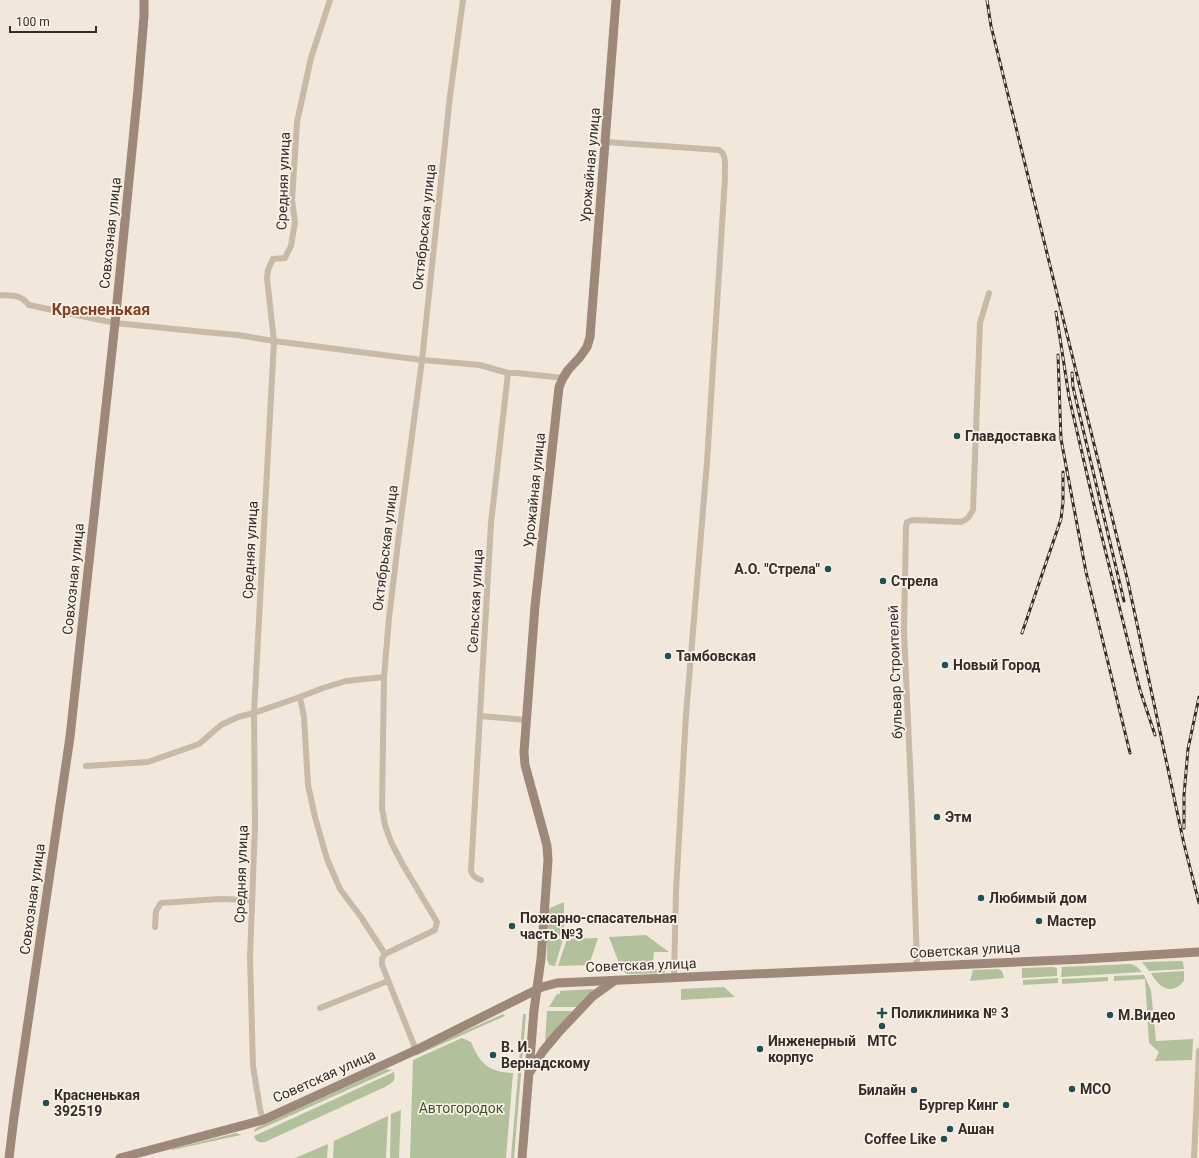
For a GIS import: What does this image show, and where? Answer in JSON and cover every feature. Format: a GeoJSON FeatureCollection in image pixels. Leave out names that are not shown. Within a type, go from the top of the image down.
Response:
{"type":"FeatureCollection","features":[{"type":"Feature","properties":{"kind":"street","name":"Совхозная улица"},"geometry":{"type":"LineString","coordinates":[[9,1158],[70,737],[115,323],[138,89],[144,0]]}},
{"type":"Feature","properties":{"kind":"street","name":"Средняя улица"},"geometry":{"type":"LineString","coordinates":[[262,1120],[253,1066],[250,957],[255,825],[254,713],[274,342],[267,278],[268,270],[273,259],[285,258],[291,246],[295,222],[292,200],[297,122],[311,58],[330,0]]}},
{"type":"Feature","properties":{"kind":"street","name":"Октябрьская улица"},"geometry":{"type":"LineString","coordinates":[[385,954],[435,930],[437,927],[437,922],[403,865],[391,842],[385,826],[382,808],[384,677],[389,618],[422,360],[450,96],[463,0]]}},
{"type":"Feature","properties":{"kind":"street","name":"Урожайная улица"},"geometry":{"type":"LineString","coordinates":[[522,1158],[528,1075],[541,959],[548,860],[547,846],[525,764],[524,752],[526,720],[536,598],[559,387],[568,370],[587,347],[590,337],[616,0]]}},
{"type":"Feature","properties":{"kind":"street"},"geometry":{"type":"LineString","coordinates":[[606,142],[719,150],[724,156],[724,178],[706,462],[686,715],[676,891],[674,978]]}},
{"type":"Feature","properties":{"kind":"street","name":"бульвар Строителей"},"geometry":{"type":"LineString","coordinates":[[918,966],[904,631],[906,527],[908,522],[913,520],[961,522],[968,518],[973,510],[980,322],[989,293]]}},
{"type":"Feature","properties":{"kind":"street"},"geometry":{"type":"LineString","coordinates":[[0,295],[17,296],[24,298],[29,305],[115,323],[238,335],[274,342],[422,360],[480,365],[508,374],[517,373],[563,378]]}},
{"type":"Feature","properties":{"kind":"street","name":"Сельская улица"},"geometry":{"type":"LineString","coordinates":[[481,880],[476,878],[471,871],[491,522],[508,374]]}},
{"type":"Feature","properties":{"kind":"street"},"geometry":{"type":"LineString","coordinates":[[86,766],[148,762],[199,744],[221,726],[238,717],[254,713],[346,681],[384,677]]}},
{"type":"Feature","properties":{"kind":"street"},"geometry":{"type":"LineString","coordinates":[[300,697],[304,717],[308,786],[327,859],[340,889],[361,917],[385,954],[382,959],[382,965],[416,1050]]}},
{"type":"Feature","properties":{"kind":"street"},"geometry":{"type":"LineString","coordinates":[[480,716],[526,720]]}},
{"type":"Feature","properties":{"kind":"street"},"geometry":{"type":"LineString","coordinates":[[155,927],[156,911],[161,903],[219,899],[252,900]]}},
{"type":"Feature","properties":{"kind":"street","name":"Советская улица"},"geometry":{"type":"LineString","coordinates":[[120,1158],[262,1120],[416,1050],[537,989],[557,983],[1199,952]]}},
{"type":"Feature","properties":{"kind":"street"},"geometry":{"type":"LineString","coordinates":[[528,1075],[538,1058],[558,1033],[593,996],[615,980]]}},
{"type":"Feature","properties":{"kind":"street"},"geometry":{"type":"LineString","coordinates":[[320,1008],[388,981]]}},
{"type":"Feature","properties":{"kind":"street"},"geometry":{"type":"LineString","coordinates":[[1194,1158],[1199,1051]]}},
{"type":"Feature","properties":{"kind":"green space"},"geometry":{"type":"Polygon","coordinates":[[[564,902],[564,935],[548,936],[548,909],[564,902]]]}},
{"type":"Feature","properties":{"kind":"green space"},"geometry":{"type":"Polygon","coordinates":[[[646,935],[669,952],[654,952],[653,962],[619,963],[609,937],[646,935]]]}},
{"type":"Feature","properties":{"kind":"green space"},"geometry":{"type":"Polygon","coordinates":[[[598,938],[589,965],[558,966],[567,939],[598,938]]]}},
{"type":"Feature","properties":{"kind":"green space"},"geometry":{"type":"Polygon","coordinates":[[[547,939],[563,939],[555,966],[549,965],[547,959],[547,939]]]}},
{"type":"Feature","properties":{"kind":"green space"},"geometry":{"type":"Polygon","coordinates":[[[1182,961],[1184,969],[1149,971],[1142,962],[1182,961]]]}},
{"type":"Feature","properties":{"kind":"green space"},"geometry":{"type":"Polygon","coordinates":[[[1131,964],[1142,972],[1061,977],[1062,967],[1131,964]]]}},
{"type":"Feature","properties":{"kind":"green space"},"geometry":{"type":"Polygon","coordinates":[[[650,966],[652,970],[667,969],[664,973],[627,974],[620,969],[607,969],[607,968],[650,966]]]}},
{"type":"Feature","properties":{"kind":"green space"},"geometry":{"type":"Polygon","coordinates":[[[1022,968],[1057,968],[1057,976],[1022,978],[1022,968]]]}},
{"type":"Feature","properties":{"kind":"green space"},"geometry":{"type":"Polygon","coordinates":[[[998,969],[1002,971],[1004,978],[970,981],[973,970],[998,969]]]}},
{"type":"Feature","properties":{"kind":"green space"},"geometry":{"type":"Polygon","coordinates":[[[1184,971],[1184,981],[1179,986],[1170,989],[1158,983],[1151,973],[1184,971]]]}},
{"type":"Feature","properties":{"kind":"green space"},"geometry":{"type":"Polygon","coordinates":[[[1144,975],[1151,990],[1156,1041],[1193,1039],[1192,1060],[1155,1061],[1159,1052],[1149,1043],[1145,979],[1114,981],[1114,976],[1144,975]]]}},
{"type":"Feature","properties":{"kind":"green space"},"geometry":{"type":"Polygon","coordinates":[[[1108,977],[1108,981],[1062,984],[1062,979],[1108,977]]]}},
{"type":"Feature","properties":{"kind":"green space"},"geometry":{"type":"Polygon","coordinates":[[[1058,978],[1058,983],[1023,985],[1023,980],[1058,978]]]}},
{"type":"Feature","properties":{"kind":"green space"},"geometry":{"type":"Polygon","coordinates":[[[724,987],[735,997],[681,1000],[681,989],[724,987]]]}},
{"type":"Feature","properties":{"kind":"green space"},"geometry":{"type":"Polygon","coordinates":[[[594,989],[578,1007],[549,1007],[557,994],[560,994],[560,991],[594,989]]]}},
{"type":"Feature","properties":{"kind":"green space"},"geometry":{"type":"Polygon","coordinates":[[[547,1011],[573,1011],[545,1042],[547,1011]]]}},
{"type":"Feature","properties":{"kind":"green space"},"geometry":{"type":"Polygon","coordinates":[[[503,1014],[505,1016],[415,1056],[418,1052],[503,1014]]]}},
{"type":"Feature","properties":{"kind":"green space"},"geometry":{"type":"Polygon","coordinates":[[[523,1014],[526,1014],[514,1158],[511,1158],[523,1014]]]}},
{"type":"Feature","properties":{"kind":"green space","name":"Автогородок"},"geometry":{"type":"Polygon","coordinates":[[[462,1038],[471,1042],[474,1050],[486,1065],[498,1071],[513,1073],[506,1158],[410,1158],[413,1060],[462,1038]]]}},
{"type":"Feature","properties":{"kind":"green space"},"geometry":{"type":"Polygon","coordinates":[[[386,1069],[392,1070],[254,1132],[258,1127],[386,1069]]]}},
{"type":"Feature","properties":{"kind":"green space"},"geometry":{"type":"Polygon","coordinates":[[[394,1072],[393,1081],[385,1087],[265,1142],[258,1142],[254,1136],[394,1072]]]}},
{"type":"Feature","properties":{"kind":"green space"},"geometry":{"type":"Polygon","coordinates":[[[401,1110],[399,1158],[390,1158],[391,1114],[401,1110]]]}},
{"type":"Feature","properties":{"kind":"green space"},"geometry":{"type":"Polygon","coordinates":[[[388,1116],[386,1158],[333,1158],[334,1141],[388,1116]]]}},
{"type":"Feature","properties":{"kind":"green space"},"geometry":{"type":"Polygon","coordinates":[[[236,1133],[241,1135],[172,1150],[172,1149],[236,1133]]]}},
{"type":"Feature","properties":{"kind":"green space"},"geometry":{"type":"Polygon","coordinates":[[[328,1144],[327,1158],[295,1158],[328,1144]]]}},
{"type":"Feature","properties":{"kind":"railway"},"geometry":{"type":"LineString","coordinates":[[987,0],[991,26],[1128,582],[1184,844],[1199,903]]}},
{"type":"Feature","properties":{"kind":"railway"},"geometry":{"type":"LineString","coordinates":[[1056,312],[1069,397],[1096,513],[1140,690],[1155,735]]}},
{"type":"Feature","properties":{"kind":"railway"},"geometry":{"type":"LineString","coordinates":[[1058,355],[1061,439],[1086,572],[1130,753]]}},
{"type":"Feature","properties":{"kind":"railway"},"geometry":{"type":"LineString","coordinates":[[1072,373],[1073,387],[1124,601]]}},
{"type":"Feature","properties":{"kind":"railway"},"geometry":{"type":"LineString","coordinates":[[1022,633],[1061,519],[1063,502],[1063,472]]}},
{"type":"Feature","properties":{"kind":"railway"},"geometry":{"type":"LineString","coordinates":[[1184,828],[1184,795],[1188,749],[1199,697]]}},
{"type":"Feature","properties":{"kind":"place","name":"Главдоставка"},"geometry":{"type":"Point","coordinates":[957,436]}},
{"type":"Feature","properties":{"kind":"place","name":"А.О. \"Стрела\""},"geometry":{"type":"Point","coordinates":[828,569]}},
{"type":"Feature","properties":{"kind":"place","name":"Стрела"},"geometry":{"type":"Point","coordinates":[883,581]}},
{"type":"Feature","properties":{"kind":"place","name":"Тамбовская"},"geometry":{"type":"Point","coordinates":[668,656]}},
{"type":"Feature","properties":{"kind":"place","name":"Новый Город"},"geometry":{"type":"Point","coordinates":[945,665]}},
{"type":"Feature","properties":{"kind":"place","name":"Этм"},"geometry":{"type":"Point","coordinates":[937,817]}},
{"type":"Feature","properties":{"kind":"place","name":"Любимый дом"},"geometry":{"type":"Point","coordinates":[981,898]}},
{"type":"Feature","properties":{"kind":"place","name":"Мастер"},"geometry":{"type":"Point","coordinates":[1039,921]}},
{"type":"Feature","properties":{"kind":"place","name":"Пожарно-спасательная часть №3"},"geometry":{"type":"Point","coordinates":[512,926]}},
{"type":"Feature","properties":{"kind":"place","name":"Поликлиника № 3"},"geometry":{"type":"Point","coordinates":[882,1013]}},
{"type":"Feature","properties":{"kind":"place","name":"М.Видео"},"geometry":{"type":"Point","coordinates":[1110,1015]}},
{"type":"Feature","properties":{"kind":"place","name":"МТС"},"geometry":{"type":"Point","coordinates":[882,1026]}},
{"type":"Feature","properties":{"kind":"place","name":"Инженерный корпус"},"geometry":{"type":"Point","coordinates":[760,1049]}},
{"type":"Feature","properties":{"kind":"place","name":"В. И. Вернадскому"},"geometry":{"type":"Point","coordinates":[493,1055]}},
{"type":"Feature","properties":{"kind":"place","name":"МСО"},"geometry":{"type":"Point","coordinates":[1072,1089]}},
{"type":"Feature","properties":{"kind":"place","name":"Билайн"},"geometry":{"type":"Point","coordinates":[914,1090]}},
{"type":"Feature","properties":{"kind":"place","name":"Красненькая 392519"},"geometry":{"type":"Point","coordinates":[46,1103]}},
{"type":"Feature","properties":{"kind":"place","name":"Бургер Кинг"},"geometry":{"type":"Point","coordinates":[1006,1105]}},
{"type":"Feature","properties":{"kind":"place","name":"Ашан"},"geometry":{"type":"Point","coordinates":[950,1129]}},
{"type":"Feature","properties":{"kind":"place","name":"Coffee Like"},"geometry":{"type":"Point","coordinates":[944,1139]}},
{"type":"Feature","properties":{"kind":"district","name":"Красненькая"},"geometry":{"type":"Point","coordinates":[101,309]}}]}
